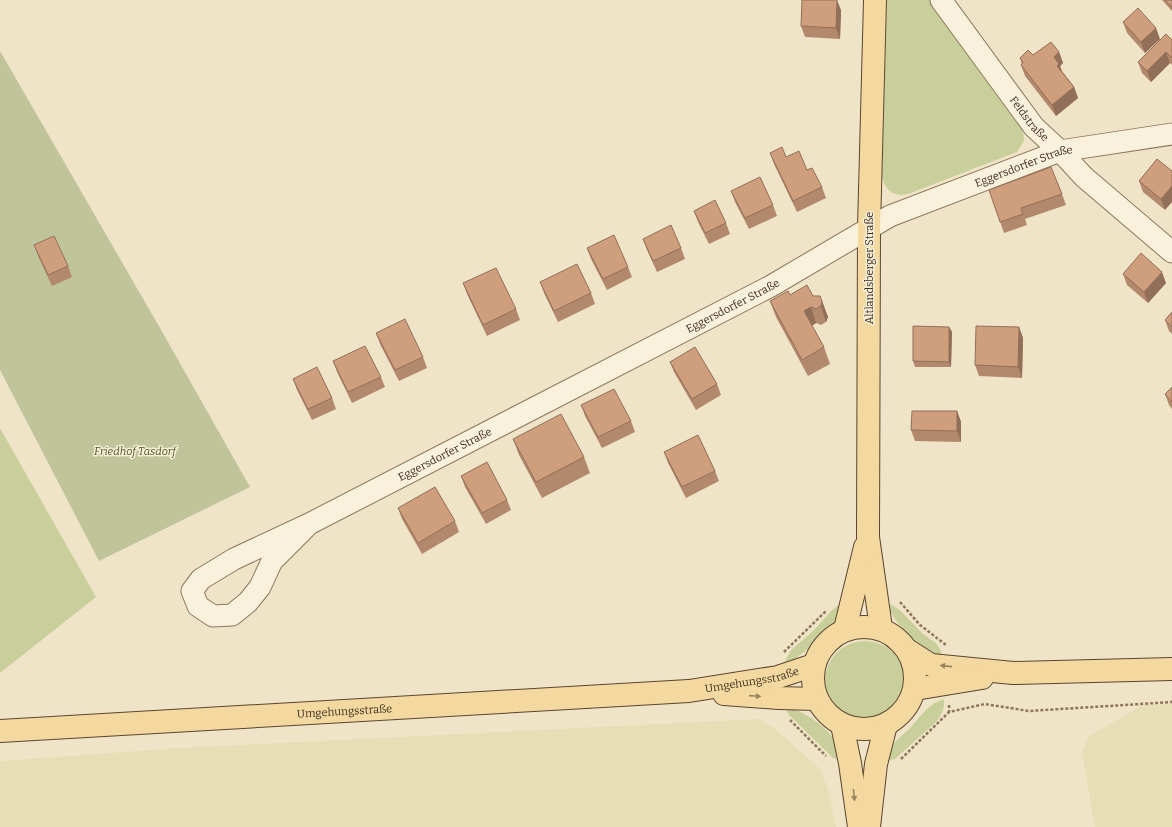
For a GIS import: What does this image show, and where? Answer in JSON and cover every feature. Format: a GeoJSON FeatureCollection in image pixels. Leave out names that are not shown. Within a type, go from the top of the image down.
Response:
{"type":"FeatureCollection","features":[{"type":"Feature","properties":{"kind":"main road","name":"Altlandsberger Straße"},"geometry":{"type":"LineString","coordinates":[[875,0],[869,228],[868,536],[881,628]]}},
{"type":"Feature","properties":{"kind":"main road","name":"Altlandsberger Straße"},"geometry":{"type":"LineString","coordinates":[[845,629],[868,536]]}},
{"type":"Feature","properties":{"kind":"main road"},"geometry":{"type":"LineString","coordinates":[[858,626],[881,628],[900,641],[908,651],[915,671],[914,689],[910,702],[896,718],[886,724],[862,730],[842,725],[827,714],[816,698],[812,679],[814,666],[820,650],[827,642],[845,629],[858,626]]}},
{"type":"Feature","properties":{"kind":"main road"},"geometry":{"type":"LineString","coordinates":[[908,651],[948,675]]}},
{"type":"Feature","properties":{"kind":"main road","name":"Umgehungsstraße"},"geometry":{"type":"LineString","coordinates":[[0,731],[689,691],[778,677],[814,666]]}},
{"type":"Feature","properties":{"kind":"main road"},"geometry":{"type":"LineString","coordinates":[[914,689],[948,675],[1172,669]]}},
{"type":"Feature","properties":{"kind":"main road","name":"Umgehungsstraße"},"geometry":{"type":"LineString","coordinates":[[689,691],[779,698],[816,698]]}},
{"type":"Feature","properties":{"kind":"main road"},"geometry":{"type":"LineString","coordinates":[[869,827],[876,764],[886,724]]}},
{"type":"Feature","properties":{"kind":"main road"},"geometry":{"type":"LineString","coordinates":[[842,725],[850,763],[859,827]]}},
{"type":"Feature","properties":{"kind":"street","name":"Feldstraße"},"geometry":{"type":"LineString","coordinates":[[941,0],[1034,127],[1060,151],[1084,177],[1172,252]]}},
{"type":"Feature","properties":{"kind":"street","name":"Eggersdorfer Straße"},"geometry":{"type":"LineString","coordinates":[[309,524],[272,561],[260,587],[248,602],[232,615],[213,616],[198,606],[192,591],[201,578],[234,559],[309,524],[771,286],[890,216],[1060,151],[1172,134]]}},
{"type":"Feature","properties":{"kind":"path"},"geometry":{"type":"LineString","coordinates":[[876,597],[896,598],[920,625],[947,645],[949,712]]}},
{"type":"Feature","properties":{"kind":"path"},"geometry":{"type":"LineString","coordinates":[[778,677],[777,658],[827,610]]}},
{"type":"Feature","properties":{"kind":"path"},"geometry":{"type":"LineString","coordinates":[[779,698],[781,712],[833,762],[850,763]]}},
{"type":"Feature","properties":{"kind":"path"},"geometry":{"type":"LineString","coordinates":[[876,764],[896,763],[949,712],[985,704],[1029,711],[1172,702]]}},
{"type":"Feature","properties":{"kind":"shaded area"},"geometry":{"type":"Polygon","coordinates":[[[1172,704],[1172,827],[1095,827],[1082,753],[1089,736],[1143,705],[1172,704]]]}},
{"type":"Feature","properties":{"kind":"shaded area"},"geometry":{"type":"Polygon","coordinates":[[[759,719],[775,729],[820,769],[828,790],[836,827],[0,827],[0,761],[179,748],[759,719]]]}},
{"type":"Feature","properties":{"kind":"green space"},"geometry":{"type":"Polygon","coordinates":[[[887,0],[932,0],[1023,128],[1024,141],[1017,152],[908,194],[894,194],[888,189],[882,177],[887,0]]]}},
{"type":"Feature","properties":{"kind":"green space","name":"Friedhof Tasdorf"},"geometry":{"type":"Polygon","coordinates":[[[0,51],[250,487],[99,561],[0,370],[0,51]]]}},
{"type":"Feature","properties":{"kind":"green space"},"geometry":{"type":"Polygon","coordinates":[[[0,428],[96,597],[0,673],[0,428]]]}},
{"type":"Feature","properties":{"kind":"green space"},"geometry":{"type":"Polygon","coordinates":[[[842,603],[840,617],[807,650],[786,665],[784,663],[791,650],[813,631],[832,610],[842,603]]]}},
{"type":"Feature","properties":{"kind":"green space"},"geometry":{"type":"Polygon","coordinates":[[[891,604],[901,611],[922,633],[936,643],[941,651],[942,659],[919,644],[905,632],[889,609],[891,604]]]}},
{"type":"Feature","properties":{"kind":"green space"},"geometry":{"type":"Polygon","coordinates":[[[865,641],[880,644],[893,653],[902,666],[905,681],[902,696],[893,709],[880,718],[865,721],[850,718],[837,709],[828,696],[825,681],[828,666],[837,653],[850,644],[865,641]]]}},
{"type":"Feature","properties":{"kind":"green space"},"geometry":{"type":"Polygon","coordinates":[[[944,699],[943,711],[936,722],[895,759],[887,761],[890,749],[896,741],[929,707],[944,699]]]}},
{"type":"Feature","properties":{"kind":"green space"},"geometry":{"type":"Polygon","coordinates":[[[788,706],[808,716],[832,736],[842,760],[833,758],[789,715],[786,709],[788,706]]]}},
{"type":"Feature","properties":{"kind":"building"},"geometry":{"type":"Polygon","coordinates":[[[802,0],[837,0],[836,28],[801,26],[802,0]]]}},
{"type":"Feature","properties":{"kind":"building"},"geometry":{"type":"Polygon","coordinates":[[[1165,0],[1172,0],[1172,7],[1165,0]]]}},
{"type":"Feature","properties":{"kind":"building"},"geometry":{"type":"Polygon","coordinates":[[[1138,8],[1156,28],[1141,42],[1123,22],[1138,8]]]}},
{"type":"Feature","properties":{"kind":"building"},"geometry":{"type":"Polygon","coordinates":[[[1166,34],[1172,40],[1172,58],[1166,52],[1147,71],[1138,62],[1166,34]]]}},
{"type":"Feature","properties":{"kind":"building"},"geometry":{"type":"Polygon","coordinates":[[[1051,42],[1059,52],[1054,57],[1059,64],[1057,66],[1074,87],[1052,105],[1021,65],[1023,62],[1020,58],[1028,50],[1033,55],[1051,42]]]}},
{"type":"Feature","properties":{"kind":"building"},"geometry":{"type":"Polygon","coordinates":[[[782,147],[786,157],[799,151],[807,170],[812,168],[822,187],[793,201],[770,153],[782,147]]]}},
{"type":"Feature","properties":{"kind":"building"},"geometry":{"type":"Polygon","coordinates":[[[1157,159],[1172,171],[1172,186],[1161,199],[1139,181],[1157,159]]]}},
{"type":"Feature","properties":{"kind":"building"},"geometry":{"type":"Polygon","coordinates":[[[1051,167],[1062,194],[1021,208],[1023,214],[1000,222],[989,190],[1051,167]]]}},
{"type":"Feature","properties":{"kind":"building"},"geometry":{"type":"Polygon","coordinates":[[[760,177],[773,205],[745,218],[731,191],[760,177]]]}},
{"type":"Feature","properties":{"kind":"building"},"geometry":{"type":"Polygon","coordinates":[[[715,200],[726,223],[705,233],[694,211],[715,200]]]}},
{"type":"Feature","properties":{"kind":"building"},"geometry":{"type":"Polygon","coordinates":[[[671,225],[681,248],[653,261],[643,239],[671,225]]]}},
{"type":"Feature","properties":{"kind":"building"},"geometry":{"type":"Polygon","coordinates":[[[614,235],[628,267],[603,279],[587,248],[614,235]]]}},
{"type":"Feature","properties":{"kind":"building"},"geometry":{"type":"Polygon","coordinates":[[[54,236],[68,266],[48,275],[34,245],[54,236]]]}},
{"type":"Feature","properties":{"kind":"building"},"geometry":{"type":"Polygon","coordinates":[[[1141,253],[1162,272],[1144,292],[1123,274],[1141,253]]]}},
{"type":"Feature","properties":{"kind":"building"},"geometry":{"type":"Polygon","coordinates":[[[577,264],[591,293],[554,311],[540,282],[577,264]]]}},
{"type":"Feature","properties":{"kind":"building"},"geometry":{"type":"Polygon","coordinates":[[[496,268],[516,309],[483,325],[463,283],[496,268]]]}},
{"type":"Feature","properties":{"kind":"building"},"geometry":{"type":"Polygon","coordinates":[[[807,285],[813,296],[820,296],[822,301],[821,306],[816,309],[811,307],[804,311],[824,347],[802,360],[770,301],[788,291],[790,295],[807,285]]]}},
{"type":"Feature","properties":{"kind":"building"},"geometry":{"type":"Polygon","coordinates":[[[1172,312],[1172,327],[1165,320],[1172,312]]]}},
{"type":"Feature","properties":{"kind":"building"},"geometry":{"type":"Polygon","coordinates":[[[405,319],[423,357],[395,370],[376,333],[405,319]]]}},
{"type":"Feature","properties":{"kind":"building"},"geometry":{"type":"Polygon","coordinates":[[[913,326],[949,327],[949,362],[913,361],[913,326]]]}},
{"type":"Feature","properties":{"kind":"building"},"geometry":{"type":"Polygon","coordinates":[[[976,326],[1019,327],[1018,367],[975,365],[976,326]]]}},
{"type":"Feature","properties":{"kind":"building"},"geometry":{"type":"Polygon","coordinates":[[[365,346],[381,377],[348,392],[333,361],[365,346]]]}},
{"type":"Feature","properties":{"kind":"building"},"geometry":{"type":"Polygon","coordinates":[[[695,347],[717,384],[692,399],[670,362],[695,347]]]}},
{"type":"Feature","properties":{"kind":"building"},"geometry":{"type":"Polygon","coordinates":[[[317,367],[332,398],[308,409],[293,379],[317,367]]]}},
{"type":"Feature","properties":{"kind":"building"},"geometry":{"type":"Polygon","coordinates":[[[1172,387],[1172,402],[1165,394],[1172,387]]]}},
{"type":"Feature","properties":{"kind":"building"},"geometry":{"type":"Polygon","coordinates":[[[614,389],[631,421],[598,437],[581,405],[614,389]]]}},
{"type":"Feature","properties":{"kind":"building"},"geometry":{"type":"Polygon","coordinates":[[[912,411],[957,411],[957,431],[911,430],[912,411]]]}},
{"type":"Feature","properties":{"kind":"building"},"geometry":{"type":"Polygon","coordinates":[[[561,414],[584,457],[536,482],[513,439],[561,414]]]}},
{"type":"Feature","properties":{"kind":"building"},"geometry":{"type":"Polygon","coordinates":[[[698,435],[715,471],[682,487],[664,452],[698,435]]]}},
{"type":"Feature","properties":{"kind":"building"},"geometry":{"type":"Polygon","coordinates":[[[487,462],[507,500],[482,513],[461,476],[487,462]]]}},
{"type":"Feature","properties":{"kind":"building"},"geometry":{"type":"Polygon","coordinates":[[[435,487],[455,521],[418,543],[398,508],[435,487]]]}}]}
